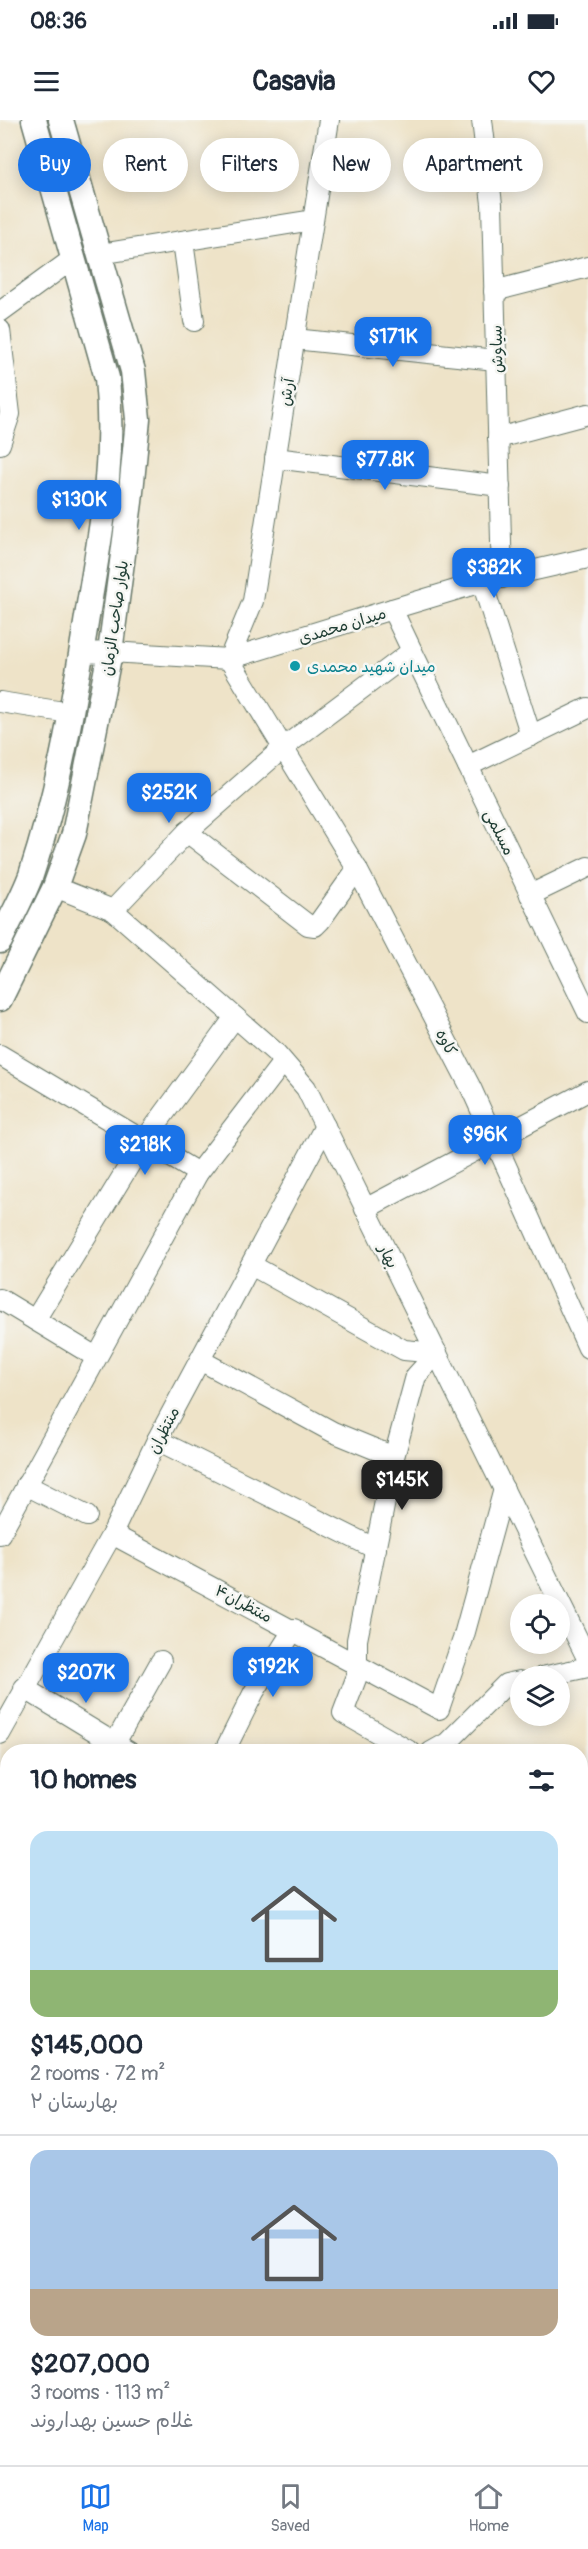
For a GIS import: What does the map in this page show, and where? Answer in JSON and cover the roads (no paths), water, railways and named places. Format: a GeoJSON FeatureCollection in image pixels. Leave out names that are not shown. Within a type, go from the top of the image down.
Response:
{"type":"FeatureCollection","features":[{"type":"Feature","properties":{"kind":"main road","name":"بلوار صاحب الزمان"},"geometry":{"type":"LineString","coordinates":[[0,941],[30,877],[48,815],[70,713],[108,483],[111,417],[107,378],[34,120]]}},
{"type":"Feature","properties":{"kind":"main road","name":"بلوار صاحب الزمان"},"geometry":{"type":"LineString","coordinates":[[0,999],[54,887],[74,834],[110,652],[130,502],[138,419],[133,371],[61,120]]}},
{"type":"Feature","properties":{"kind":"street","name":"آرش"},"geometry":{"type":"LineString","coordinates":[[229,659],[253,601],[328,120]]}},
{"type":"Feature","properties":{"kind":"street","name":"سیاوش"},"geometry":{"type":"LineString","coordinates":[[482,120],[492,204],[502,578]]}},
{"type":"Feature","properties":{"kind":"street"},"geometry":{"type":"LineString","coordinates":[[100,254],[313,220]]}},
{"type":"Feature","properties":{"kind":"street"},"geometry":{"type":"LineString","coordinates":[[183,240],[194,321]]}},
{"type":"Feature","properties":{"kind":"street"},"geometry":{"type":"LineString","coordinates":[[0,312],[74,258]]}},
{"type":"Feature","properties":{"kind":"street"},"geometry":{"type":"LineString","coordinates":[[494,291],[588,267]]}},
{"type":"Feature","properties":{"kind":"street"},"geometry":{"type":"LineString","coordinates":[[0,330],[10,414],[0,444]]}},
{"type":"Feature","properties":{"kind":"street"},"geometry":{"type":"LineString","coordinates":[[294,339],[496,360]]}},
{"type":"Feature","properties":{"kind":"street"},"geometry":{"type":"LineString","coordinates":[[498,438],[588,414]]}},
{"type":"Feature","properties":{"kind":"street"},"geometry":{"type":"LineString","coordinates":[[275,458],[500,486]]}},
{"type":"Feature","properties":{"kind":"street"},"geometry":{"type":"LineString","coordinates":[[392,609],[482,582],[588,558]]}},
{"type":"Feature","properties":{"kind":"street"},"geometry":{"type":"LineString","coordinates":[[482,582],[531,736]]}},
{"type":"Feature","properties":{"kind":"street","name":"میدان محمدی"},"geometry":{"type":"LineString","coordinates":[[229,659],[392,609],[411,651]]}},
{"type":"Feature","properties":{"kind":"street"},"geometry":{"type":"LineString","coordinates":[[113,910],[187,832],[284,747],[411,651]]}},
{"type":"Feature","properties":{"kind":"street","name":"مسلمی"},"geometry":{"type":"LineString","coordinates":[[411,651],[588,1013]]}},
{"type":"Feature","properties":{"kind":"street"},"geometry":{"type":"LineString","coordinates":[[81,653],[110,652],[229,659],[284,747]]}},
{"type":"Feature","properties":{"kind":"street"},"geometry":{"type":"LineString","coordinates":[[0,702],[70,713]]}},
{"type":"Feature","properties":{"kind":"street"},"geometry":{"type":"LineString","coordinates":[[468,766],[588,708]]}},
{"type":"Feature","properties":{"kind":"street","name":"کاوه"},"geometry":{"type":"LineString","coordinates":[[284,747],[357,869],[471,1088],[588,1348]]}},
{"type":"Feature","properties":{"kind":"street"},"geometry":{"type":"LineString","coordinates":[[187,832],[308,924],[315,926],[357,869]]}},
{"type":"Feature","properties":{"kind":"street"},"geometry":{"type":"LineString","coordinates":[[530,895],[588,867]]}},
{"type":"Feature","properties":{"kind":"street","name":"بهار"},"geometry":{"type":"LineString","coordinates":[[54,887],[113,910],[275,1052],[306,1088],[588,1660]]}},
{"type":"Feature","properties":{"kind":"street"},"geometry":{"type":"LineString","coordinates":[[35,1320],[144,1141],[235,1017]]}},
{"type":"Feature","properties":{"kind":"street"},"geometry":{"type":"LineString","coordinates":[[0,1055],[198,1173]]}},
{"type":"Feature","properties":{"kind":"street"},"geometry":{"type":"LineString","coordinates":[[0,1534],[198,1173],[284,1062]]}},
{"type":"Feature","properties":{"kind":"street"},"geometry":{"type":"LineString","coordinates":[[365,1209],[588,1091]]}},
{"type":"Feature","properties":{"kind":"street","name":"منتظران"},"geometry":{"type":"LineString","coordinates":[[0,1734],[112,1534],[157,1440],[325,1126]]}},
{"type":"Feature","properties":{"kind":"street"},"geometry":{"type":"LineString","coordinates":[[251,1265],[404,1350],[437,1353]]}},
{"type":"Feature","properties":{"kind":"street"},"geometry":{"type":"LineString","coordinates":[[0,1299],[96,1357]]}},
{"type":"Feature","properties":{"kind":"street"},"geometry":{"type":"LineString","coordinates":[[397,1744],[343,1713],[357,1676],[357,1640],[394,1457],[416,1376],[437,1353]]}},
{"type":"Feature","properties":{"kind":"street"},"geometry":{"type":"LineString","coordinates":[[200,1360],[333,1432],[394,1457]]}},
{"type":"Feature","properties":{"kind":"street"},"geometry":{"type":"LineString","coordinates":[[157,1440],[376,1549]]}},
{"type":"Feature","properties":{"kind":"street"},"geometry":{"type":"LineString","coordinates":[[26,1485],[87,1516]]}},
{"type":"Feature","properties":{"kind":"street","name":"منتظران۴"},"geometry":{"type":"LineString","coordinates":[[112,1534],[439,1708],[464,1639],[504,1490]]}},
{"type":"Feature","properties":{"kind":"street"},"geometry":{"type":"LineString","coordinates":[[228,1744],[254,1692],[294,1629]]}},
{"type":"Feature","properties":{"kind":"street"},"geometry":{"type":"LineString","coordinates":[[124,1744],[161,1661]]}},
{"type":"Feature","properties":{"kind":"street"},"geometry":{"type":"LineString","coordinates":[[570,1672],[588,1668]]}},
{"type":"Feature","properties":{"kind":"street"},"geometry":{"type":"LineString","coordinates":[[445,1744],[506,1684],[510,1683]]}},
{"type":"Feature","properties":{"kind":"street"},"geometry":{"type":"LineString","coordinates":[[24,1688],[115,1744]]}},
{"type":"Feature","properties":{"kind":"place","name":"میدان شهید محمدی"},"geometry":{"type":"Point","coordinates":[295,666]}}]}
